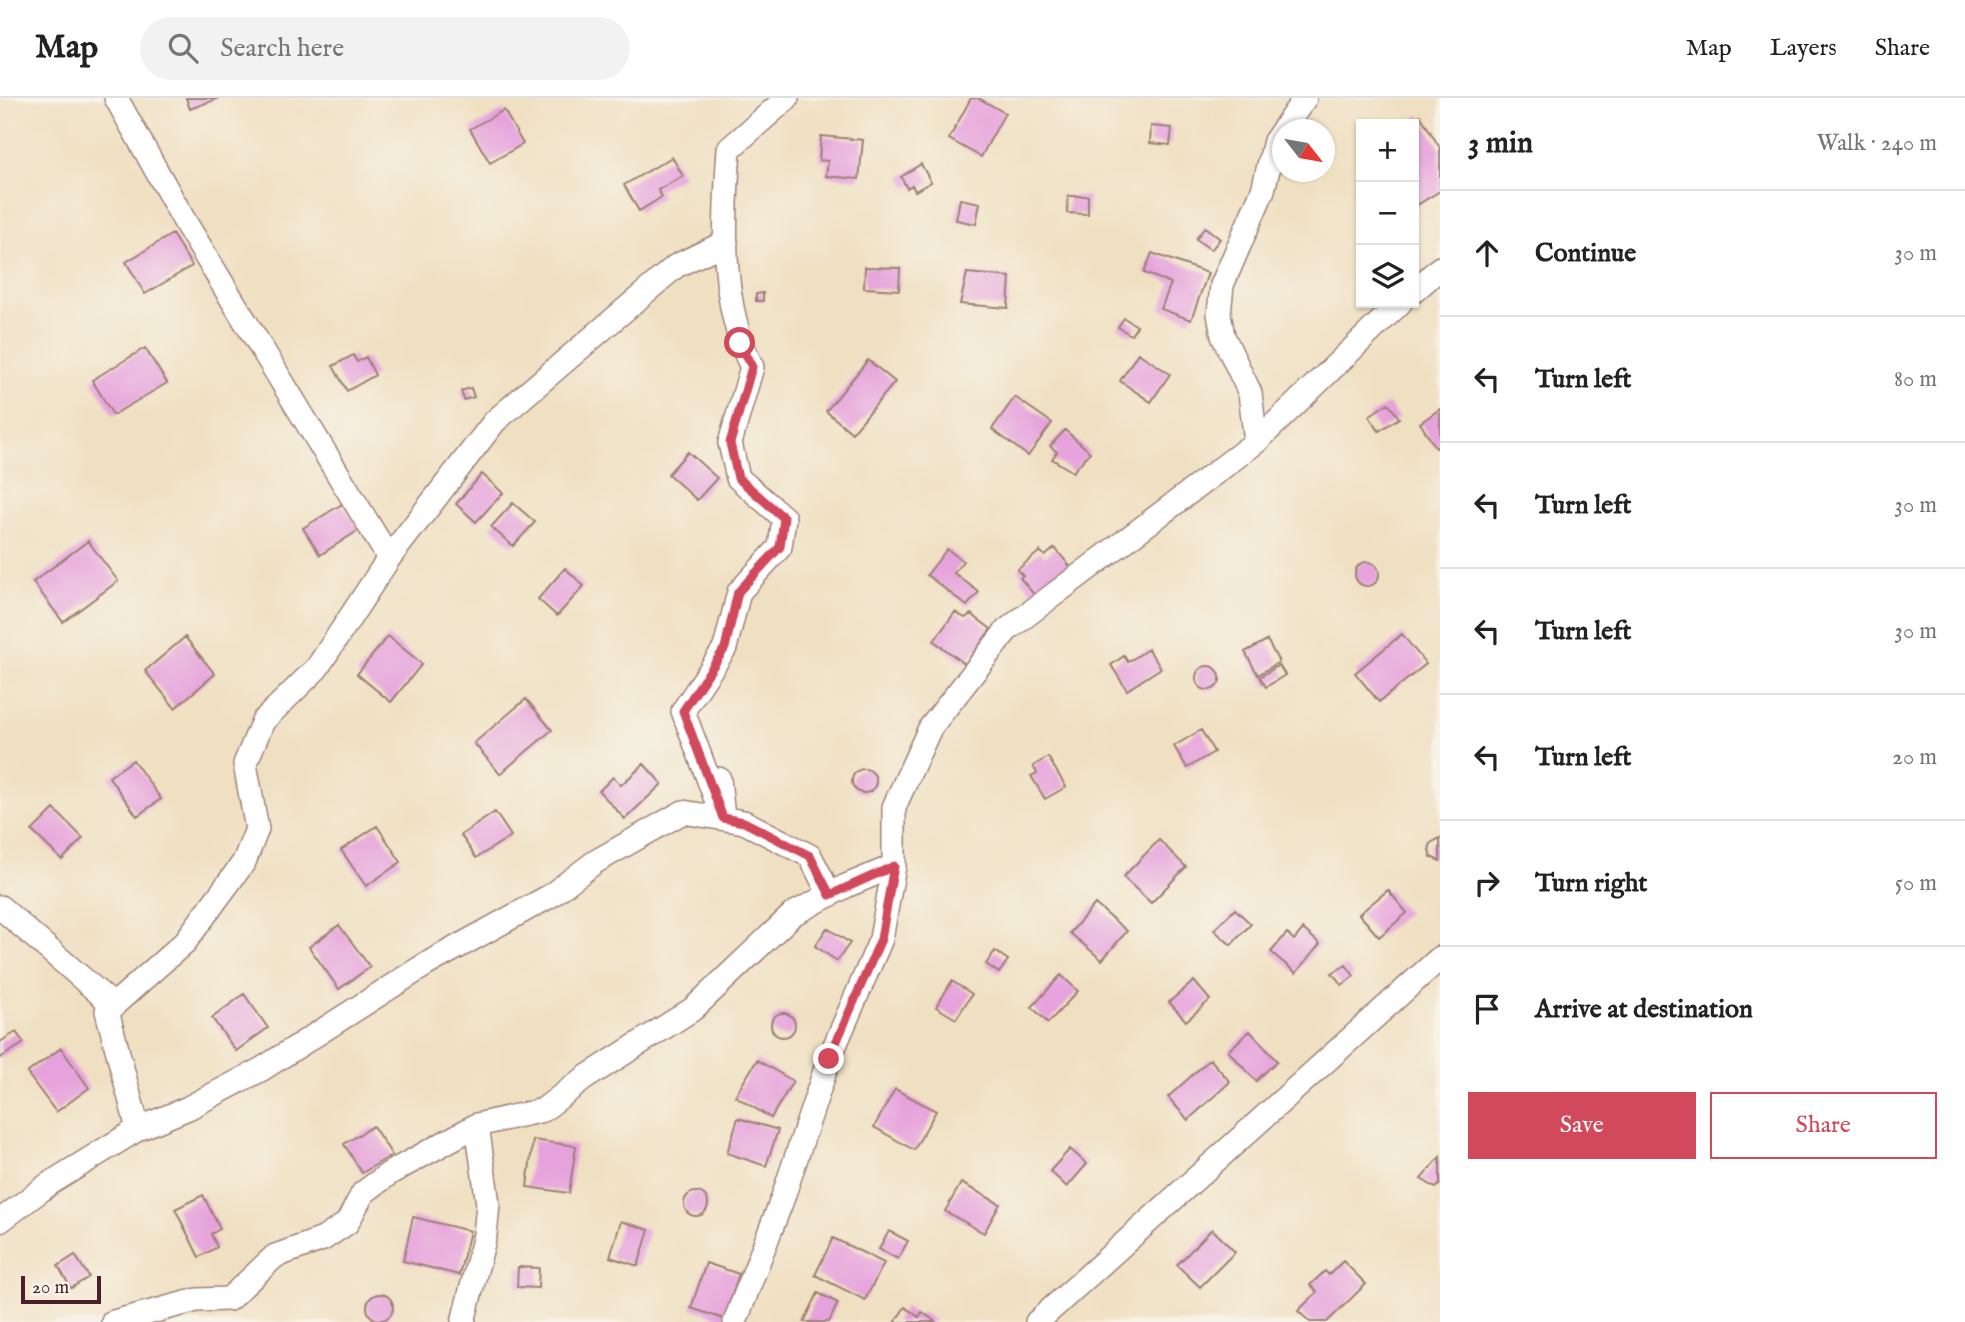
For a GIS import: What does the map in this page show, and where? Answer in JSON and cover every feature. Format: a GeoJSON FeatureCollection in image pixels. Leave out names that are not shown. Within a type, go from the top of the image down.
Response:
{"type":"FeatureCollection","features":[{"type":"Feature","properties":{"kind":"street"},"geometry":{"type":"LineString","coordinates":[[116,98],[184,222],[389,558]]}},
{"type":"Feature","properties":{"kind":"street"},"geometry":{"type":"LineString","coordinates":[[723,818],[683,711],[725,648],[738,592],[780,547],[784,518],[738,478],[730,443],[752,367],[740,343],[726,242],[724,212],[729,149],[787,98]]}},
{"type":"Feature","properties":{"kind":"street"},"geometry":{"type":"LineString","coordinates":[[1256,442],[1250,393],[1223,336],[1219,314],[1222,285],[1263,190],[1275,141],[1288,117],[1305,98]]}},
{"type":"Feature","properties":{"kind":"street"},"geometry":{"type":"LineString","coordinates":[[138,1129],[107,1011],[186,942],[244,862],[257,829],[245,764],[263,721],[317,668],[389,558],[495,421],[676,267],[726,242]]}},
{"type":"Feature","properties":{"kind":"street"},"geometry":{"type":"LineString","coordinates":[[1419,287],[1440,268]]}},
{"type":"Feature","properties":{"kind":"street"},"geometry":{"type":"LineString","coordinates":[[735,1322],[782,1200],[829,1059],[881,939],[894,866],[894,807],[930,728],[1007,630],[1256,442],[1395,308]]}},
{"type":"Feature","properties":{"kind":"street"},"geometry":{"type":"LineString","coordinates":[[719,779],[723,818]]}},
{"type":"Feature","properties":{"kind":"street"},"geometry":{"type":"LineString","coordinates":[[0,1221],[49,1184],[138,1129],[187,1108],[262,1069],[337,1018],[425,965],[550,896],[595,862],[683,812],[744,822],[810,856],[830,895]]}},
{"type":"Feature","properties":{"kind":"street"},"geometry":{"type":"LineString","coordinates":[[113,1322],[162,1312],[197,1300],[229,1299],[275,1256],[323,1239],[347,1223],[363,1192],[390,1173],[477,1125],[543,1110],[585,1078],[693,1009],[793,915],[894,866]]}},
{"type":"Feature","properties":{"kind":"street"},"geometry":{"type":"LineString","coordinates":[[0,907],[114,1006]]}},
{"type":"Feature","properties":{"kind":"street"},"geometry":{"type":"LineString","coordinates":[[1037,1322],[1440,958]]}},
{"type":"Feature","properties":{"kind":"street"},"geometry":{"type":"LineString","coordinates":[[463,1322],[485,1236],[488,1204],[477,1125]]}},
{"type":"Feature","properties":{"kind":"building"},"geometry":{"type":"Polygon","coordinates":[[[186,98],[219,98],[190,109],[186,98]]]}},
{"type":"Feature","properties":{"kind":"building"},"geometry":{"type":"Polygon","coordinates":[[[971,98],[978,98],[1005,113],[981,157],[949,139],[971,98]]]}},
{"type":"Feature","properties":{"kind":"building"},"geometry":{"type":"Polygon","coordinates":[[[504,110],[523,144],[490,163],[470,129],[504,110]]]}},
{"type":"Feature","properties":{"kind":"building"},"geometry":{"type":"Polygon","coordinates":[[[1420,115],[1440,148],[1440,191],[1419,204],[1419,119],[1413,119],[1420,115]]]}},
{"type":"Feature","properties":{"kind":"building"},"geometry":{"type":"Polygon","coordinates":[[[1151,126],[1172,128],[1170,145],[1150,143],[1151,126]]]}},
{"type":"Feature","properties":{"kind":"building"},"geometry":{"type":"Polygon","coordinates":[[[821,136],[863,140],[859,179],[826,176],[828,161],[819,160],[821,136]]]}},
{"type":"Feature","properties":{"kind":"building"},"geometry":{"type":"Polygon","coordinates":[[[672,157],[683,176],[658,190],[662,197],[639,211],[624,185],[672,157]]]}},
{"type":"Feature","properties":{"kind":"building"},"geometry":{"type":"Polygon","coordinates":[[[921,164],[931,182],[915,191],[912,185],[907,188],[901,177],[921,164]]]}},
{"type":"Feature","properties":{"kind":"building"},"geometry":{"type":"Polygon","coordinates":[[[1068,196],[1088,196],[1088,214],[1067,213],[1068,196]]]}},
{"type":"Feature","properties":{"kind":"building"},"geometry":{"type":"Polygon","coordinates":[[[960,199],[980,203],[976,224],[956,220],[960,199]]]}},
{"type":"Feature","properties":{"kind":"building"},"geometry":{"type":"Polygon","coordinates":[[[1205,227],[1220,239],[1211,250],[1196,239],[1205,227]]]}},
{"type":"Feature","properties":{"kind":"building"},"geometry":{"type":"Polygon","coordinates":[[[172,234],[192,266],[145,294],[126,262],[172,234]]]}},
{"type":"Feature","properties":{"kind":"building"},"geometry":{"type":"Polygon","coordinates":[[[1152,253],[1208,273],[1191,320],[1161,309],[1171,283],[1144,273],[1152,253]]]}},
{"type":"Feature","properties":{"kind":"building"},"geometry":{"type":"Polygon","coordinates":[[[865,267],[900,268],[899,290],[864,288],[865,267]]]}},
{"type":"Feature","properties":{"kind":"building"},"geometry":{"type":"Polygon","coordinates":[[[967,273],[1010,277],[1008,308],[960,304],[967,273]]]}},
{"type":"Feature","properties":{"kind":"building"},"geometry":{"type":"Polygon","coordinates":[[[763,293],[763,301],[756,301],[756,294],[763,293]]]}},
{"type":"Feature","properties":{"kind":"building"},"geometry":{"type":"Polygon","coordinates":[[[1124,318],[1137,326],[1131,335],[1118,327],[1124,318]]]}},
{"type":"Feature","properties":{"kind":"building"},"geometry":{"type":"Polygon","coordinates":[[[145,348],[167,383],[113,415],[92,380],[145,348]]]}},
{"type":"Feature","properties":{"kind":"building"},"geometry":{"type":"Polygon","coordinates":[[[1138,353],[1170,374],[1151,402],[1120,381],[1138,353]]]}},
{"type":"Feature","properties":{"kind":"building"},"geometry":{"type":"Polygon","coordinates":[[[353,355],[357,362],[366,357],[375,375],[347,391],[333,366],[353,355]]]}},
{"type":"Feature","properties":{"kind":"building"},"geometry":{"type":"Polygon","coordinates":[[[868,360],[895,382],[852,433],[826,411],[868,360]]]}},
{"type":"Feature","properties":{"kind":"building"},"geometry":{"type":"Polygon","coordinates":[[[471,388],[474,397],[464,400],[461,391],[471,388]]]}},
{"type":"Feature","properties":{"kind":"building"},"geometry":{"type":"Polygon","coordinates":[[[1015,397],[1052,423],[1028,456],[992,429],[1015,397]]]}},
{"type":"Feature","properties":{"kind":"building"},"geometry":{"type":"Polygon","coordinates":[[[1388,403],[1399,418],[1379,431],[1369,416],[1388,403]]]}},
{"type":"Feature","properties":{"kind":"building"},"geometry":{"type":"Polygon","coordinates":[[[1440,409],[1440,445],[1436,448],[1420,423],[1440,409]]]}},
{"type":"Feature","properties":{"kind":"building"},"geometry":{"type":"Polygon","coordinates":[[[1065,430],[1090,452],[1073,472],[1052,459],[1057,452],[1050,446],[1065,430]]]}},
{"type":"Feature","properties":{"kind":"building"},"geometry":{"type":"Polygon","coordinates":[[[688,452],[717,478],[697,500],[668,474],[688,452]]]}},
{"type":"Feature","properties":{"kind":"building"},"geometry":{"type":"Polygon","coordinates":[[[482,474],[503,493],[476,522],[456,504],[482,474]]]}},
{"type":"Feature","properties":{"kind":"building"},"geometry":{"type":"Polygon","coordinates":[[[513,503],[535,522],[513,546],[491,527],[513,503]]]}},
{"type":"Feature","properties":{"kind":"building"},"geometry":{"type":"Polygon","coordinates":[[[342,504],[359,530],[320,555],[303,528],[342,504]]]}},
{"type":"Feature","properties":{"kind":"building"},"geometry":{"type":"Polygon","coordinates":[[[88,541],[118,581],[63,622],[33,582],[88,541]]]}},
{"type":"Feature","properties":{"kind":"building"},"geometry":{"type":"Polygon","coordinates":[[[1055,548],[1073,570],[1038,599],[1020,578],[1023,576],[1017,570],[1040,551],[1045,556],[1055,548]]]}},
{"type":"Feature","properties":{"kind":"building"},"geometry":{"type":"Polygon","coordinates":[[[947,549],[963,561],[954,573],[979,592],[967,606],[927,575],[947,549]]]}},
{"type":"Feature","properties":{"kind":"building"},"geometry":{"type":"Polygon","coordinates":[[[1367,562],[1375,566],[1379,574],[1375,582],[1367,586],[1359,582],[1355,574],[1359,566],[1367,562]]]}},
{"type":"Feature","properties":{"kind":"building"},"geometry":{"type":"Polygon","coordinates":[[[565,568],[584,586],[557,616],[538,599],[565,568]]]}},
{"type":"Feature","properties":{"kind":"building"},"geometry":{"type":"Polygon","coordinates":[[[955,612],[965,618],[971,614],[991,629],[965,664],[934,641],[955,612]]]}},
{"type":"Feature","properties":{"kind":"building"},"geometry":{"type":"Polygon","coordinates":[[[1402,634],[1426,664],[1379,702],[1355,673],[1402,634]]]}},
{"type":"Feature","properties":{"kind":"building"},"geometry":{"type":"Polygon","coordinates":[[[388,636],[422,664],[391,702],[357,674],[388,636]]]}},
{"type":"Feature","properties":{"kind":"building"},"geometry":{"type":"Polygon","coordinates":[[[185,637],[215,674],[175,708],[145,671],[185,637]]]}},
{"type":"Feature","properties":{"kind":"building"},"geometry":{"type":"Polygon","coordinates":[[[1267,640],[1279,662],[1258,675],[1245,652],[1267,640]]]}},
{"type":"Feature","properties":{"kind":"building"},"geometry":{"type":"Polygon","coordinates":[[[1148,649],[1161,668],[1127,690],[1111,665],[1124,656],[1128,662],[1148,649]]]}},
{"type":"Feature","properties":{"kind":"building"},"geometry":{"type":"Polygon","coordinates":[[[1279,665],[1285,675],[1266,687],[1260,677],[1279,665]]]}},
{"type":"Feature","properties":{"kind":"building"},"geometry":{"type":"Polygon","coordinates":[[[1208,666],[1216,670],[1220,678],[1216,686],[1208,690],[1200,686],[1196,678],[1200,670],[1208,666]]]}},
{"type":"Feature","properties":{"kind":"building"},"geometry":{"type":"Polygon","coordinates":[[[526,699],[552,730],[500,774],[474,743],[526,699]]]}},
{"type":"Feature","properties":{"kind":"building"},"geometry":{"type":"Polygon","coordinates":[[[1201,730],[1214,752],[1187,768],[1174,746],[1201,730]]]}},
{"type":"Feature","properties":{"kind":"building"},"geometry":{"type":"Polygon","coordinates":[[[1048,757],[1066,787],[1045,799],[1031,776],[1037,773],[1033,766],[1048,757]]]}},
{"type":"Feature","properties":{"kind":"building"},"geometry":{"type":"Polygon","coordinates":[[[133,760],[161,799],[137,816],[109,777],[133,760]]]}},
{"type":"Feature","properties":{"kind":"building"},"geometry":{"type":"Polygon","coordinates":[[[644,764],[662,784],[625,819],[599,791],[613,777],[621,785],[644,764]]]}},
{"type":"Feature","properties":{"kind":"building"},"geometry":{"type":"Polygon","coordinates":[[[864,769],[872,773],[876,781],[872,789],[864,793],[856,789],[852,781],[856,773],[864,769]]]}},
{"type":"Feature","properties":{"kind":"building"},"geometry":{"type":"Polygon","coordinates":[[[54,809],[83,838],[62,860],[32,831],[54,809]]]}},
{"type":"Feature","properties":{"kind":"building"},"geometry":{"type":"Polygon","coordinates":[[[495,812],[511,836],[476,858],[461,835],[495,812]]]}},
{"type":"Feature","properties":{"kind":"building"},"geometry":{"type":"Polygon","coordinates":[[[377,826],[401,862],[366,886],[341,850],[377,826]]]}},
{"type":"Feature","properties":{"kind":"building"},"geometry":{"type":"Polygon","coordinates":[[[1440,838],[1440,861],[1431,857],[1429,850],[1431,843],[1440,838]]]}},
{"type":"Feature","properties":{"kind":"building"},"geometry":{"type":"Polygon","coordinates":[[[1159,840],[1186,867],[1151,903],[1123,877],[1159,840]]]}},
{"type":"Feature","properties":{"kind":"building"},"geometry":{"type":"Polygon","coordinates":[[[1388,890],[1407,913],[1379,937],[1359,914],[1388,890]]]}},
{"type":"Feature","properties":{"kind":"building"},"geometry":{"type":"Polygon","coordinates":[[[1095,904],[1127,931],[1102,960],[1070,933],[1095,904]]]}},
{"type":"Feature","properties":{"kind":"building"},"geometry":{"type":"Polygon","coordinates":[[[1235,909],[1251,924],[1231,945],[1214,930],[1235,909]]]}},
{"type":"Feature","properties":{"kind":"building"},"geometry":{"type":"Polygon","coordinates":[[[339,925],[370,967],[339,989],[309,947],[339,925]]]}},
{"type":"Feature","properties":{"kind":"building"},"geometry":{"type":"Polygon","coordinates":[[[827,928],[850,943],[837,961],[815,946],[827,928]]]}},
{"type":"Feature","properties":{"kind":"building"},"geometry":{"type":"Polygon","coordinates":[[[1303,929],[1320,944],[1296,973],[1271,952],[1287,933],[1294,940],[1303,929]]]}},
{"type":"Feature","properties":{"kind":"building"},"geometry":{"type":"Polygon","coordinates":[[[995,951],[1008,960],[999,973],[986,964],[995,951]]]}},
{"type":"Feature","properties":{"kind":"building"},"geometry":{"type":"Polygon","coordinates":[[[1346,965],[1354,976],[1342,985],[1332,973],[1346,965]]]}},
{"type":"Feature","properties":{"kind":"building"},"geometry":{"type":"Polygon","coordinates":[[[1061,975],[1078,991],[1048,1023],[1032,1007],[1061,975]]]}},
{"type":"Feature","properties":{"kind":"building"},"geometry":{"type":"Polygon","coordinates":[[[952,981],[972,994],[956,1019],[936,1007],[952,981]]]}},
{"type":"Feature","properties":{"kind":"building"},"geometry":{"type":"Polygon","coordinates":[[[1194,981],[1210,1000],[1186,1021],[1169,1002],[1194,981]]]}},
{"type":"Feature","properties":{"kind":"building"},"geometry":{"type":"Polygon","coordinates":[[[244,994],[268,1028],[236,1051],[212,1018],[244,994]]]}},
{"type":"Feature","properties":{"kind":"building"},"geometry":{"type":"Polygon","coordinates":[[[783,1013],[791,1017],[795,1025],[791,1033],[783,1037],[775,1033],[771,1025],[775,1017],[783,1013]]]}},
{"type":"Feature","properties":{"kind":"building"},"geometry":{"type":"Polygon","coordinates":[[[1250,1031],[1277,1061],[1256,1081],[1228,1051],[1250,1031]]]}},
{"type":"Feature","properties":{"kind":"building"},"geometry":{"type":"Polygon","coordinates":[[[16,1032],[24,1043],[0,1058],[0,1042],[16,1032]]]}},
{"type":"Feature","properties":{"kind":"building"},"geometry":{"type":"Polygon","coordinates":[[[61,1048],[89,1088],[56,1112],[27,1073],[61,1048]]]}},
{"type":"Feature","properties":{"kind":"building"},"geometry":{"type":"Polygon","coordinates":[[[1210,1059],[1230,1082],[1188,1120],[1168,1097],[1210,1059]]]}},
{"type":"Feature","properties":{"kind":"building"},"geometry":{"type":"Polygon","coordinates":[[[757,1060],[793,1081],[771,1118],[735,1096],[757,1060]]]}},
{"type":"Feature","properties":{"kind":"building"},"geometry":{"type":"Polygon","coordinates":[[[895,1089],[936,1111],[914,1150],[874,1127],[895,1089]]]}},
{"type":"Feature","properties":{"kind":"building"},"geometry":{"type":"Polygon","coordinates":[[[738,1118],[778,1130],[766,1166],[727,1153],[738,1118]]]}},
{"type":"Feature","properties":{"kind":"building"},"geometry":{"type":"Polygon","coordinates":[[[373,1126],[392,1155],[362,1173],[344,1144],[373,1126]]]}},
{"type":"Feature","properties":{"kind":"building"},"geometry":{"type":"Polygon","coordinates":[[[533,1140],[576,1146],[569,1193],[527,1187],[533,1140]]]}},
{"type":"Feature","properties":{"kind":"building"},"geometry":{"type":"Polygon","coordinates":[[[1070,1149],[1087,1164],[1067,1187],[1050,1171],[1070,1149]]]}},
{"type":"Feature","properties":{"kind":"building"},"geometry":{"type":"Polygon","coordinates":[[[1440,1157],[1440,1184],[1436,1188],[1421,1179],[1440,1157]]]}},
{"type":"Feature","properties":{"kind":"building"},"geometry":{"type":"Polygon","coordinates":[[[961,1183],[1000,1204],[984,1233],[945,1211],[961,1183]]]}},
{"type":"Feature","properties":{"kind":"building"},"geometry":{"type":"Polygon","coordinates":[[[696,1192],[704,1196],[708,1204],[704,1212],[696,1216],[688,1212],[684,1204],[688,1196],[696,1192]]]}},
{"type":"Feature","properties":{"kind":"building"},"geometry":{"type":"Polygon","coordinates":[[[203,1195],[220,1229],[211,1234],[217,1247],[199,1257],[175,1209],[203,1195]]]}},
{"type":"Feature","properties":{"kind":"building"},"geometry":{"type":"Polygon","coordinates":[[[413,1217],[470,1231],[459,1275],[403,1261],[413,1217]]]}},
{"type":"Feature","properties":{"kind":"building"},"geometry":{"type":"Polygon","coordinates":[[[621,1221],[649,1230],[638,1266],[610,1257],[621,1221]]]}},
{"type":"Feature","properties":{"kind":"building"},"geometry":{"type":"Polygon","coordinates":[[[1212,1229],[1235,1252],[1200,1287],[1177,1265],[1212,1229]]]}},
{"type":"Feature","properties":{"kind":"building"},"geometry":{"type":"Polygon","coordinates":[[[889,1231],[908,1241],[898,1259],[879,1249],[889,1231]]]}},
{"type":"Feature","properties":{"kind":"building"},"geometry":{"type":"Polygon","coordinates":[[[833,1238],[884,1263],[865,1300],[815,1275],[833,1238]]]}},
{"type":"Feature","properties":{"kind":"building"},"geometry":{"type":"Polygon","coordinates":[[[75,1255],[89,1277],[71,1288],[58,1266],[75,1255]]]}},
{"type":"Feature","properties":{"kind":"building"},"geometry":{"type":"Polygon","coordinates":[[[1343,1261],[1366,1284],[1327,1322],[1310,1322],[1298,1311],[1317,1292],[1310,1285],[1325,1271],[1329,1275],[1343,1261]]]}},
{"type":"Feature","properties":{"kind":"building"},"geometry":{"type":"Polygon","coordinates":[[[706,1263],[739,1274],[724,1319],[691,1308],[706,1263]]]}},
{"type":"Feature","properties":{"kind":"building"},"geometry":{"type":"Polygon","coordinates":[[[518,1267],[539,1268],[538,1288],[517,1287],[518,1267]]]}},
{"type":"Feature","properties":{"kind":"building"},"geometry":{"type":"Polygon","coordinates":[[[818,1293],[838,1303],[829,1322],[804,1322],[818,1293]]]}},
{"type":"Feature","properties":{"kind":"building"},"geometry":{"type":"Polygon","coordinates":[[[380,1294],[389,1298],[393,1307],[389,1316],[380,1320],[371,1316],[367,1307],[371,1298],[380,1294]]]}},
{"type":"Feature","properties":{"kind":"building"},"geometry":{"type":"Polygon","coordinates":[[[905,1307],[919,1317],[922,1312],[936,1322],[895,1322],[905,1307]]]}},
{"type":"Feature","properties":{"kind":"route"},"geometry":{"type":"LineString","coordinates":[[740,343],[752,367],[730,443],[738,478],[784,518],[780,547],[738,592],[725,648],[683,711],[723,818],[744,822],[810,856],[822,874],[830,895],[894,866],[881,939],[829,1059]]}}]}
